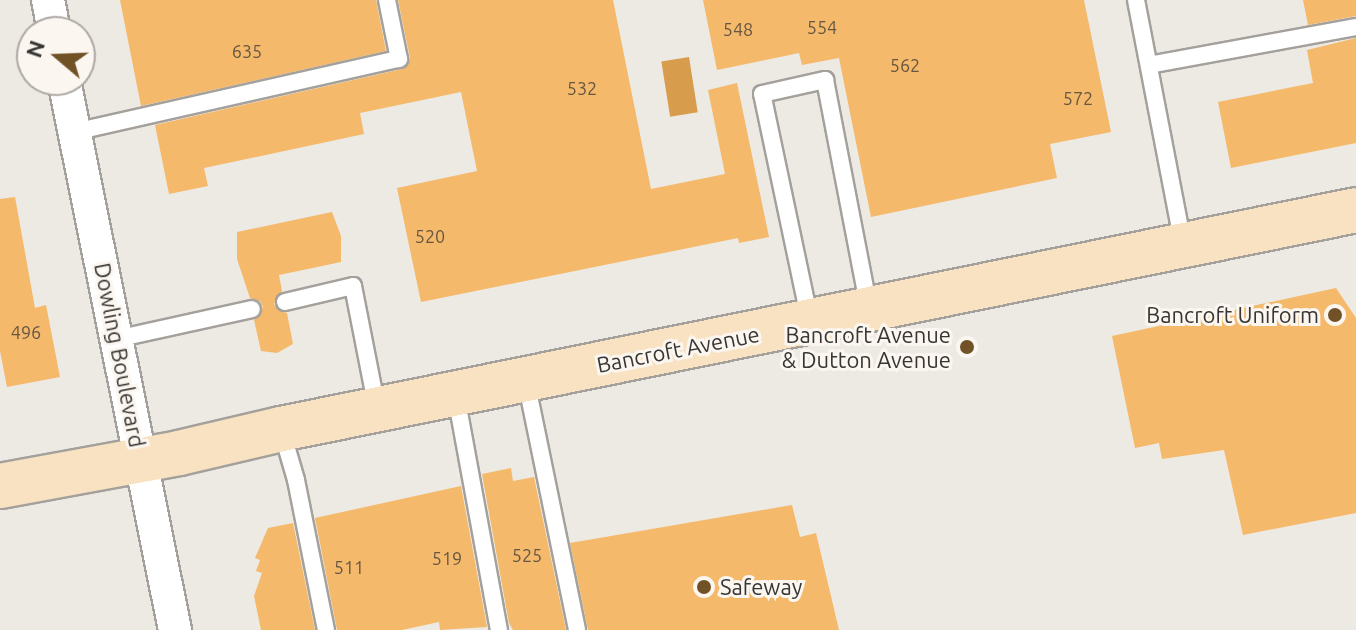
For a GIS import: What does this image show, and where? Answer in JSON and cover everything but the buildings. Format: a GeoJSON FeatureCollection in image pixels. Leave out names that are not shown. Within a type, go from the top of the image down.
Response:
{"type":"FeatureCollection","features":[{"type":"Feature","properties":{"kind":"main road","name":"Bancroft Avenue"},"geometry":{"type":"LineString","coordinates":[[0,486],[1356,210]]}},
{"type":"Feature","properties":{"kind":"street","name":"Dowling Boulevard"},"geometry":{"type":"LineString","coordinates":[[67,96],[175,630]]}},
{"type":"Feature","properties":{"kind":"lane"},"geometry":{"type":"LineString","coordinates":[[74,132],[399,59],[387,0]]}},
{"type":"Feature","properties":{"kind":"lane"},"geometry":{"type":"LineString","coordinates":[[1136,0],[1183,247]]}},
{"type":"Feature","properties":{"kind":"lane"},"geometry":{"type":"LineString","coordinates":[[1149,65],[1356,27]]}},
{"type":"Feature","properties":{"kind":"lane"},"geometry":{"type":"LineString","coordinates":[[810,322],[762,94],[825,80],[869,309]]}},
{"type":"Feature","properties":{"kind":"lane"},"geometry":{"type":"LineString","coordinates":[[285,302],[353,286],[377,410]]}},
{"type":"Feature","properties":{"kind":"lane"},"geometry":{"type":"LineString","coordinates":[[116,339],[252,309]]}},
{"type":"Feature","properties":{"kind":"lane"},"geometry":{"type":"LineString","coordinates":[[525,379],[577,630]]}},
{"type":"Feature","properties":{"kind":"lane"},"geometry":{"type":"LineString","coordinates":[[455,394],[499,630]]}},
{"type":"Feature","properties":{"kind":"lane"},"geometry":{"type":"LineString","coordinates":[[281,429],[296,480],[326,630]]}},
{"type":"Feature","properties":{"kind":"shaded area"},"geometry":{"type":"Polygon","coordinates":[[[689,57],[698,112],[670,117],[661,61],[689,57]]]}},
{"type":"Feature","properties":{"kind":"place","name":"Bancroft Uniform"},"geometry":{"type":"Point","coordinates":[1335,315]}},
{"type":"Feature","properties":{"kind":"place","name":"Bancroft Avenue & Dutton Avenue"},"geometry":{"type":"Point","coordinates":[967,347]}},
{"type":"Feature","properties":{"kind":"place","name":"Safeway"},"geometry":{"type":"Point","coordinates":[704,587]}}]}
